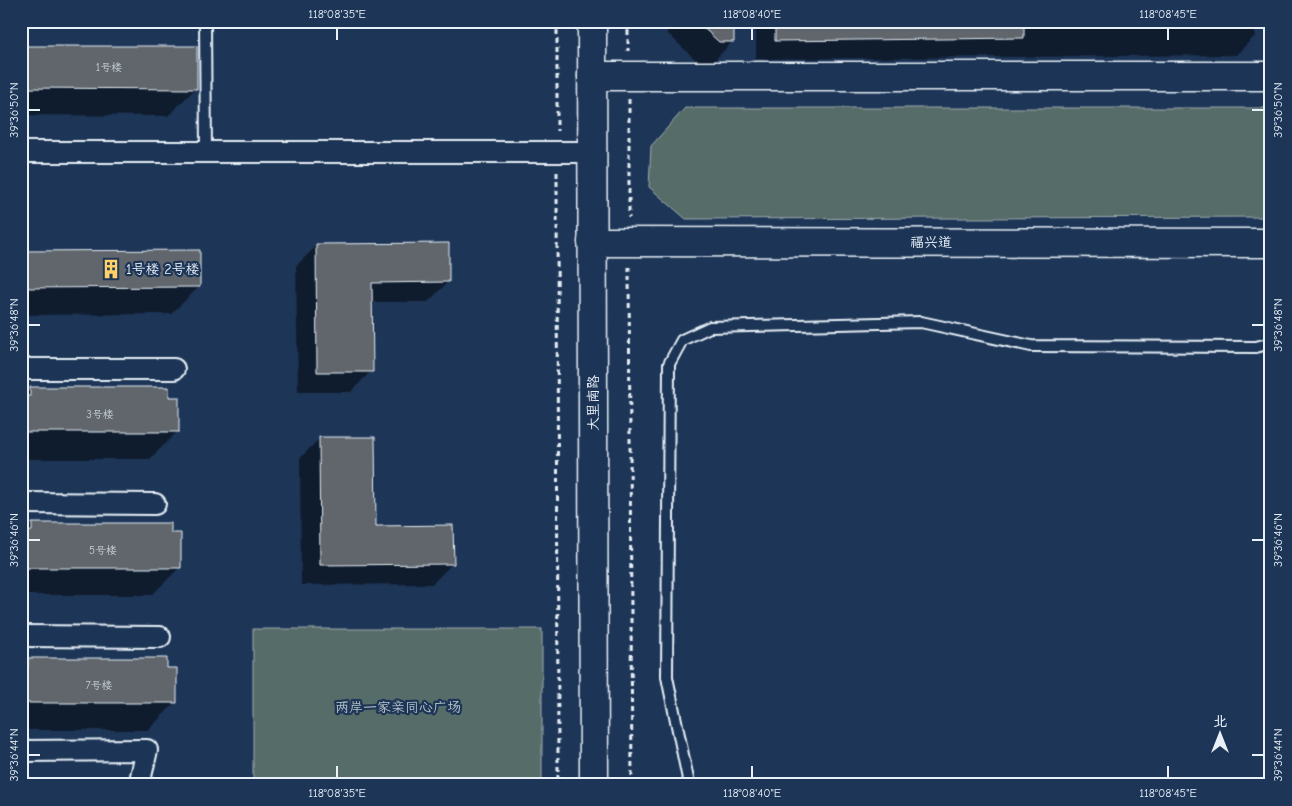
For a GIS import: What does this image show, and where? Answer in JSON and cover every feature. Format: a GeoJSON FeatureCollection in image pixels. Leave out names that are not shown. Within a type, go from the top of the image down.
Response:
{"type":"FeatureCollection","features":[{"type":"Feature","properties":{"kind":"street","name":"大里南路"},"geometry":{"type":"LineString","coordinates":[[592,21],[594,785]]}},
{"type":"Feature","properties":{"kind":"street"},"geometry":{"type":"LineString","coordinates":[[592,76],[1271,76]]}},
{"type":"Feature","properties":{"kind":"street"},"geometry":{"type":"LineString","coordinates":[[21,152],[592,152]]}},
{"type":"Feature","properties":{"kind":"street","name":"福兴道"},"geometry":{"type":"LineString","coordinates":[[592,242],[1271,243]]}},
{"type":"Feature","properties":{"kind":"street"},"geometry":{"type":"LineString","coordinates":[[21,369],[174,369]]}},
{"type":"Feature","properties":{"kind":"street"},"geometry":{"type":"LineString","coordinates":[[21,503],[155,504]]}},
{"type":"Feature","properties":{"kind":"street"},"geometry":{"type":"LineString","coordinates":[[21,636],[160,636]]}},
{"type":"Feature","properties":{"kind":"street"},"geometry":{"type":"LineString","coordinates":[[21,751],[147,750],[139,785]]}},
{"type":"Feature","properties":{"kind":"lane"},"geometry":{"type":"LineString","coordinates":[[205,21],[206,152]]}},
{"type":"Feature","properties":{"kind":"lane"},"geometry":{"type":"LineString","coordinates":[[688,785],[667,677],[669,364],[682,340],[710,327],[921,322],[1031,346],[1256,347],[1271,343]]}},
{"type":"Feature","properties":{"kind":"path"},"geometry":{"type":"LineString","coordinates":[[557,21],[558,785]]}},
{"type":"Feature","properties":{"kind":"path"},"geometry":{"type":"LineString","coordinates":[[628,21],[632,785]]}},
{"type":"Feature","properties":{"kind":"green space"},"geometry":{"type":"Polygon","coordinates":[[[685,108],[1271,108],[1271,217],[686,219],[649,187],[651,146],[685,108]]]}},
{"type":"Feature","properties":{"kind":"green space","name":"两岸一家亲同心广场"},"geometry":{"type":"Polygon","coordinates":[[[253,629],[542,629],[542,785],[253,785],[253,629]]]}},
{"type":"Feature","properties":{"kind":"building"},"geometry":{"type":"Polygon","coordinates":[[[696,21],[734,21],[734,42],[719,42],[696,21]]]}},
{"type":"Feature","properties":{"kind":"building"},"geometry":{"type":"Polygon","coordinates":[[[775,21],[1024,21],[1024,38],[775,41],[775,21]]]}},
{"type":"Feature","properties":{"kind":"building"},"geometry":{"type":"Polygon","coordinates":[[[21,46],[197,46],[197,89],[21,88],[21,46]]]}},
{"type":"Feature","properties":{"kind":"building"},"geometry":{"type":"Polygon","coordinates":[[[449,243],[449,282],[372,283],[373,372],[317,372],[316,244],[449,243]]]}},
{"type":"Feature","properties":{"kind":"building","name":"1号楼 2号楼"},"geometry":{"type":"Polygon","coordinates":[[[200,250],[200,287],[21,288],[21,251],[200,250]]]}},
{"type":"Feature","properties":{"kind":"building"},"geometry":{"type":"Polygon","coordinates":[[[30,387],[169,387],[169,397],[179,397],[179,432],[22,432],[22,396],[30,396],[30,387]]]}},
{"type":"Feature","properties":{"kind":"building"},"geometry":{"type":"Polygon","coordinates":[[[319,437],[375,437],[376,526],[453,525],[454,564],[320,565],[319,437]]]}},
{"type":"Feature","properties":{"kind":"building"},"geometry":{"type":"Polygon","coordinates":[[[32,523],[171,523],[171,533],[181,533],[181,568],[24,568],[24,532],[32,531],[32,523]]]}},
{"type":"Feature","properties":{"kind":"building"},"geometry":{"type":"Polygon","coordinates":[[[28,658],[167,658],[167,668],[177,668],[177,703],[21,703],[21,667],[28,667],[28,658]]]}},
{"type":"Feature","properties":{"kind":"place","name":"1号楼 2号楼"},"geometry":{"type":"Point","coordinates":[111,269]}}]}
